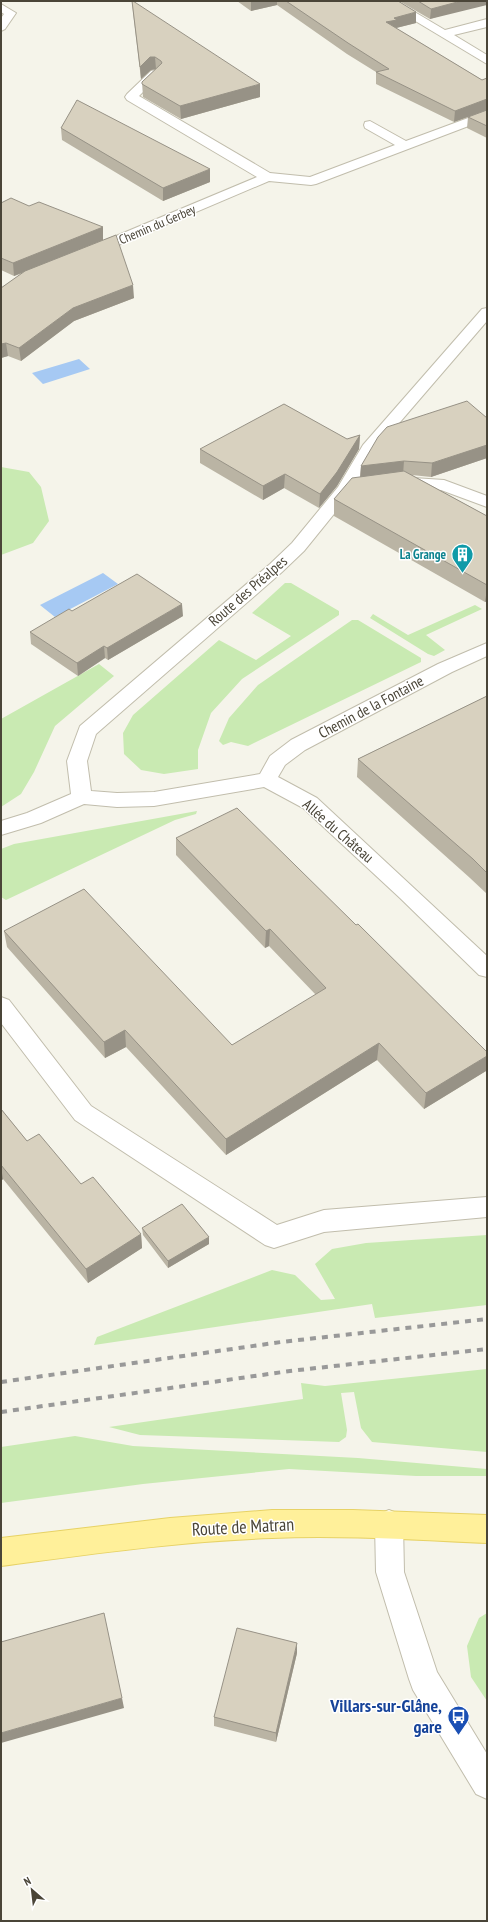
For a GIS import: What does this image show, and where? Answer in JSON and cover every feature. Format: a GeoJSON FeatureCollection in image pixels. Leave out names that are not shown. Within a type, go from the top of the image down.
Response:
{"type":"FeatureCollection","features":[{"type":"Feature","properties":{"kind":"main road","name":"Route de Matran"},"geometry":{"type":"LineString","coordinates":[[1,1552],[178,1530],[272,1524],[389,1524],[487,1529]]}},
{"type":"Feature","properties":{"kind":"street"},"geometry":{"type":"LineString","coordinates":[[388,1],[487,60]]}},
{"type":"Feature","properties":{"kind":"street"},"geometry":{"type":"LineString","coordinates":[[1,7],[10,13],[1,27]]}},
{"type":"Feature","properties":{"kind":"street"},"geometry":{"type":"LineString","coordinates":[[445,34],[487,23]]}},
{"type":"Feature","properties":{"kind":"street","name":"Chemin du Gerbey"},"geometry":{"type":"LineString","coordinates":[[155,74],[131,97],[267,177],[311,181],[487,115]]}},
{"type":"Feature","properties":{"kind":"street"},"geometry":{"type":"LineString","coordinates":[[370,124],[406,146]]}},
{"type":"Feature","properties":{"kind":"street","name":"Chemin du Gerbey"},"geometry":{"type":"LineString","coordinates":[[74,259],[267,177]]}},
{"type":"Feature","properties":{"kind":"street","name":"Route des Préalpes"},"geometry":{"type":"LineString","coordinates":[[82,797],[77,761],[87,731],[276,568],[298,547],[345,489],[369,448],[487,312]]}},
{"type":"Feature","properties":{"kind":"street"},"geometry":{"type":"LineString","coordinates":[[383,484],[403,481],[444,485],[487,502]]}},
{"type":"Feature","properties":{"kind":"street"},"geometry":{"type":"LineString","coordinates":[[345,489],[364,487]]}},
{"type":"Feature","properties":{"kind":"street","name":"Chemin de la Fontaine"},"geometry":{"type":"LineString","coordinates":[[267,780],[277,761],[298,745],[445,668],[487,649]]}},
{"type":"Feature","properties":{"kind":"street"},"geometry":{"type":"LineString","coordinates":[[1,828],[34,818],[82,797],[117,800],[154,799],[267,780]]}},
{"type":"Feature","properties":{"kind":"street","name":"Allée du Château"},"geometry":{"type":"LineString","coordinates":[[267,780],[310,803],[408,893],[487,969]]}},
{"type":"Feature","properties":{"kind":"street"},"geometry":{"type":"LineString","coordinates":[[1,1006],[83,1113],[274,1237],[324,1221],[487,1207]]}},
{"type":"Feature","properties":{"kind":"street"},"geometry":{"type":"LineString","coordinates":[[389,1524],[390,1572],[424,1680],[487,1784]]}},
{"type":"Feature","properties":{"kind":"green space"},"geometry":{"type":"Polygon","coordinates":[[[1,467],[29,472],[41,487],[49,521],[33,543],[1,555],[1,467]]]}},
{"type":"Feature","properties":{"kind":"green space"},"geometry":{"type":"Polygon","coordinates":[[[285,583],[291,583],[339,611],[339,615],[242,679],[211,713],[198,750],[198,769],[164,774],[141,770],[124,754],[123,733],[133,715],[219,640],[256,660],[291,636],[252,613],[285,583]]]}},
{"type":"Feature","properties":{"kind":"green space"},"geometry":{"type":"Polygon","coordinates":[[[475,605],[482,609],[426,635],[445,650],[434,656],[428,654],[370,618],[373,614],[408,635],[475,605]]]}},
{"type":"Feature","properties":{"kind":"green space"},"geometry":{"type":"Polygon","coordinates":[[[352,620],[358,620],[421,658],[421,662],[248,746],[231,742],[223,745],[219,741],[229,718],[258,685],[352,620]]]}},
{"type":"Feature","properties":{"kind":"green space"},"geometry":{"type":"Polygon","coordinates":[[[99,664],[114,676],[55,726],[34,772],[21,794],[1,807],[1,719],[99,664]]]}},
{"type":"Feature","properties":{"kind":"green space"},"geometry":{"type":"Polygon","coordinates":[[[197,811],[196,814],[175,820],[6,900],[1,897],[1,849],[14,844],[197,811]]]}},
{"type":"Feature","properties":{"kind":"green space"},"geometry":{"type":"Polygon","coordinates":[[[487,1235],[487,1305],[375,1318],[372,1304],[94,1345],[97,1337],[272,1270],[295,1275],[321,1300],[335,1299],[315,1264],[332,1249],[366,1243],[487,1235]]]}},
{"type":"Feature","properties":{"kind":"green space"},"geometry":{"type":"Polygon","coordinates":[[[487,1369],[487,1452],[372,1442],[361,1428],[354,1392],[341,1393],[347,1430],[346,1437],[339,1442],[140,1435],[109,1427],[303,1399],[301,1383],[325,1386],[487,1369]]]}},
{"type":"Feature","properties":{"kind":"green space"},"geometry":{"type":"Polygon","coordinates":[[[75,1436],[133,1446],[358,1458],[487,1469],[487,1476],[416,1476],[289,1469],[143,1484],[1,1503],[1,1447],[75,1436]]]}},
{"type":"Feature","properties":{"kind":"green space"},"geometry":{"type":"Polygon","coordinates":[[[487,1613],[487,1701],[471,1677],[467,1646],[479,1618],[487,1613]]]}},
{"type":"Feature","properties":{"kind":"water"},"geometry":{"type":"Polygon","coordinates":[[[79,359],[90,369],[43,384],[32,373],[79,359]]]}},
{"type":"Feature","properties":{"kind":"water"},"geometry":{"type":"Polygon","coordinates":[[[103,573],[118,584],[55,617],[40,605],[103,573]]]}},
{"type":"Feature","properties":{"kind":"building"},"geometry":{"type":"Polygon","coordinates":[[[132,1],[260,84],[180,106],[142,84],[142,82],[162,63],[155,57],[150,57],[140,67],[132,1]]]}},
{"type":"Feature","properties":{"kind":"building"},"geometry":{"type":"Polygon","coordinates":[[[286,1],[398,1],[416,12],[394,18],[397,20],[386,22],[482,80],[487,78],[487,99],[455,111],[376,72],[389,69],[286,1]]]}},
{"type":"Feature","properties":{"kind":"building"},"geometry":{"type":"Polygon","coordinates":[[[418,1],[461,1],[431,9],[418,1]]]}},
{"type":"Feature","properties":{"kind":"building"},"geometry":{"type":"Polygon","coordinates":[[[77,100],[210,169],[163,188],[61,128],[77,100]]]}},
{"type":"Feature","properties":{"kind":"building"},"geometry":{"type":"Polygon","coordinates":[[[487,110],[487,126],[468,117],[487,110]]]}},
{"type":"Feature","properties":{"kind":"building"},"geometry":{"type":"Polygon","coordinates":[[[11,198],[29,206],[39,202],[103,227],[13,263],[1,258],[1,203],[11,198]]]}},
{"type":"Feature","properties":{"kind":"building"},"geometry":{"type":"Polygon","coordinates":[[[116,235],[133,285],[73,308],[19,348],[6,343],[1,344],[1,288],[25,271],[116,235]]]}},
{"type":"Feature","properties":{"kind":"building"},"geometry":{"type":"Polygon","coordinates":[[[467,401],[487,418],[487,445],[432,463],[404,461],[361,466],[378,437],[387,427],[467,401]]]}},
{"type":"Feature","properties":{"kind":"building"},"geometry":{"type":"Polygon","coordinates":[[[284,404],[347,439],[360,435],[337,472],[320,494],[285,474],[263,486],[200,449],[284,404]]]}},
{"type":"Feature","properties":{"kind":"building"},"geometry":{"type":"Polygon","coordinates":[[[404,471],[487,516],[487,585],[334,499],[352,478],[404,471]]]}},
{"type":"Feature","properties":{"kind":"building"},"geometry":{"type":"Polygon","coordinates":[[[137,574],[182,604],[107,648],[104,646],[77,663],[30,632],[69,609],[72,611],[137,574]]]}},
{"type":"Feature","properties":{"kind":"building"},"geometry":{"type":"Polygon","coordinates":[[[487,696],[487,873],[473,859],[358,759],[487,696]]]}},
{"type":"Feature","properties":{"kind":"building"},"geometry":{"type":"Polygon","coordinates":[[[237,808],[356,925],[358,924],[487,1052],[487,1056],[426,1093],[379,1043],[226,1139],[125,1030],[104,1042],[4,931],[84,889],[232,1045],[326,988],[270,929],[266,931],[176,838],[237,808]]]}},
{"type":"Feature","properties":{"kind":"building"},"geometry":{"type":"Polygon","coordinates":[[[1,1109],[27,1141],[39,1134],[81,1184],[93,1177],[141,1234],[86,1269],[1,1165],[1,1109]]]}},
{"type":"Feature","properties":{"kind":"building"},"geometry":{"type":"Polygon","coordinates":[[[182,1204],[209,1237],[168,1261],[142,1228],[182,1204]]]}},
{"type":"Feature","properties":{"kind":"building"},"geometry":{"type":"Polygon","coordinates":[[[104,1613],[122,1698],[1,1733],[1,1642],[104,1613]]]}},
{"type":"Feature","properties":{"kind":"building"},"geometry":{"type":"Polygon","coordinates":[[[237,1628],[297,1643],[276,1733],[214,1717],[237,1628]]]}},
{"type":"Feature","properties":{"kind":"railway"},"geometry":{"type":"LineString","coordinates":[[1,1382],[281,1342],[487,1319]]}},
{"type":"Feature","properties":{"kind":"railway"},"geometry":{"type":"LineString","coordinates":[[1,1412],[290,1371],[487,1349]]}},
{"type":"Feature","properties":{"kind":"place","name":"La Grange"},"geometry":{"type":"Point","coordinates":[462,574]}},
{"type":"Feature","properties":{"kind":"place","name":"Villars-sur-Glâne, gare"},"geometry":{"type":"Point","coordinates":[458,1736]}}]}
